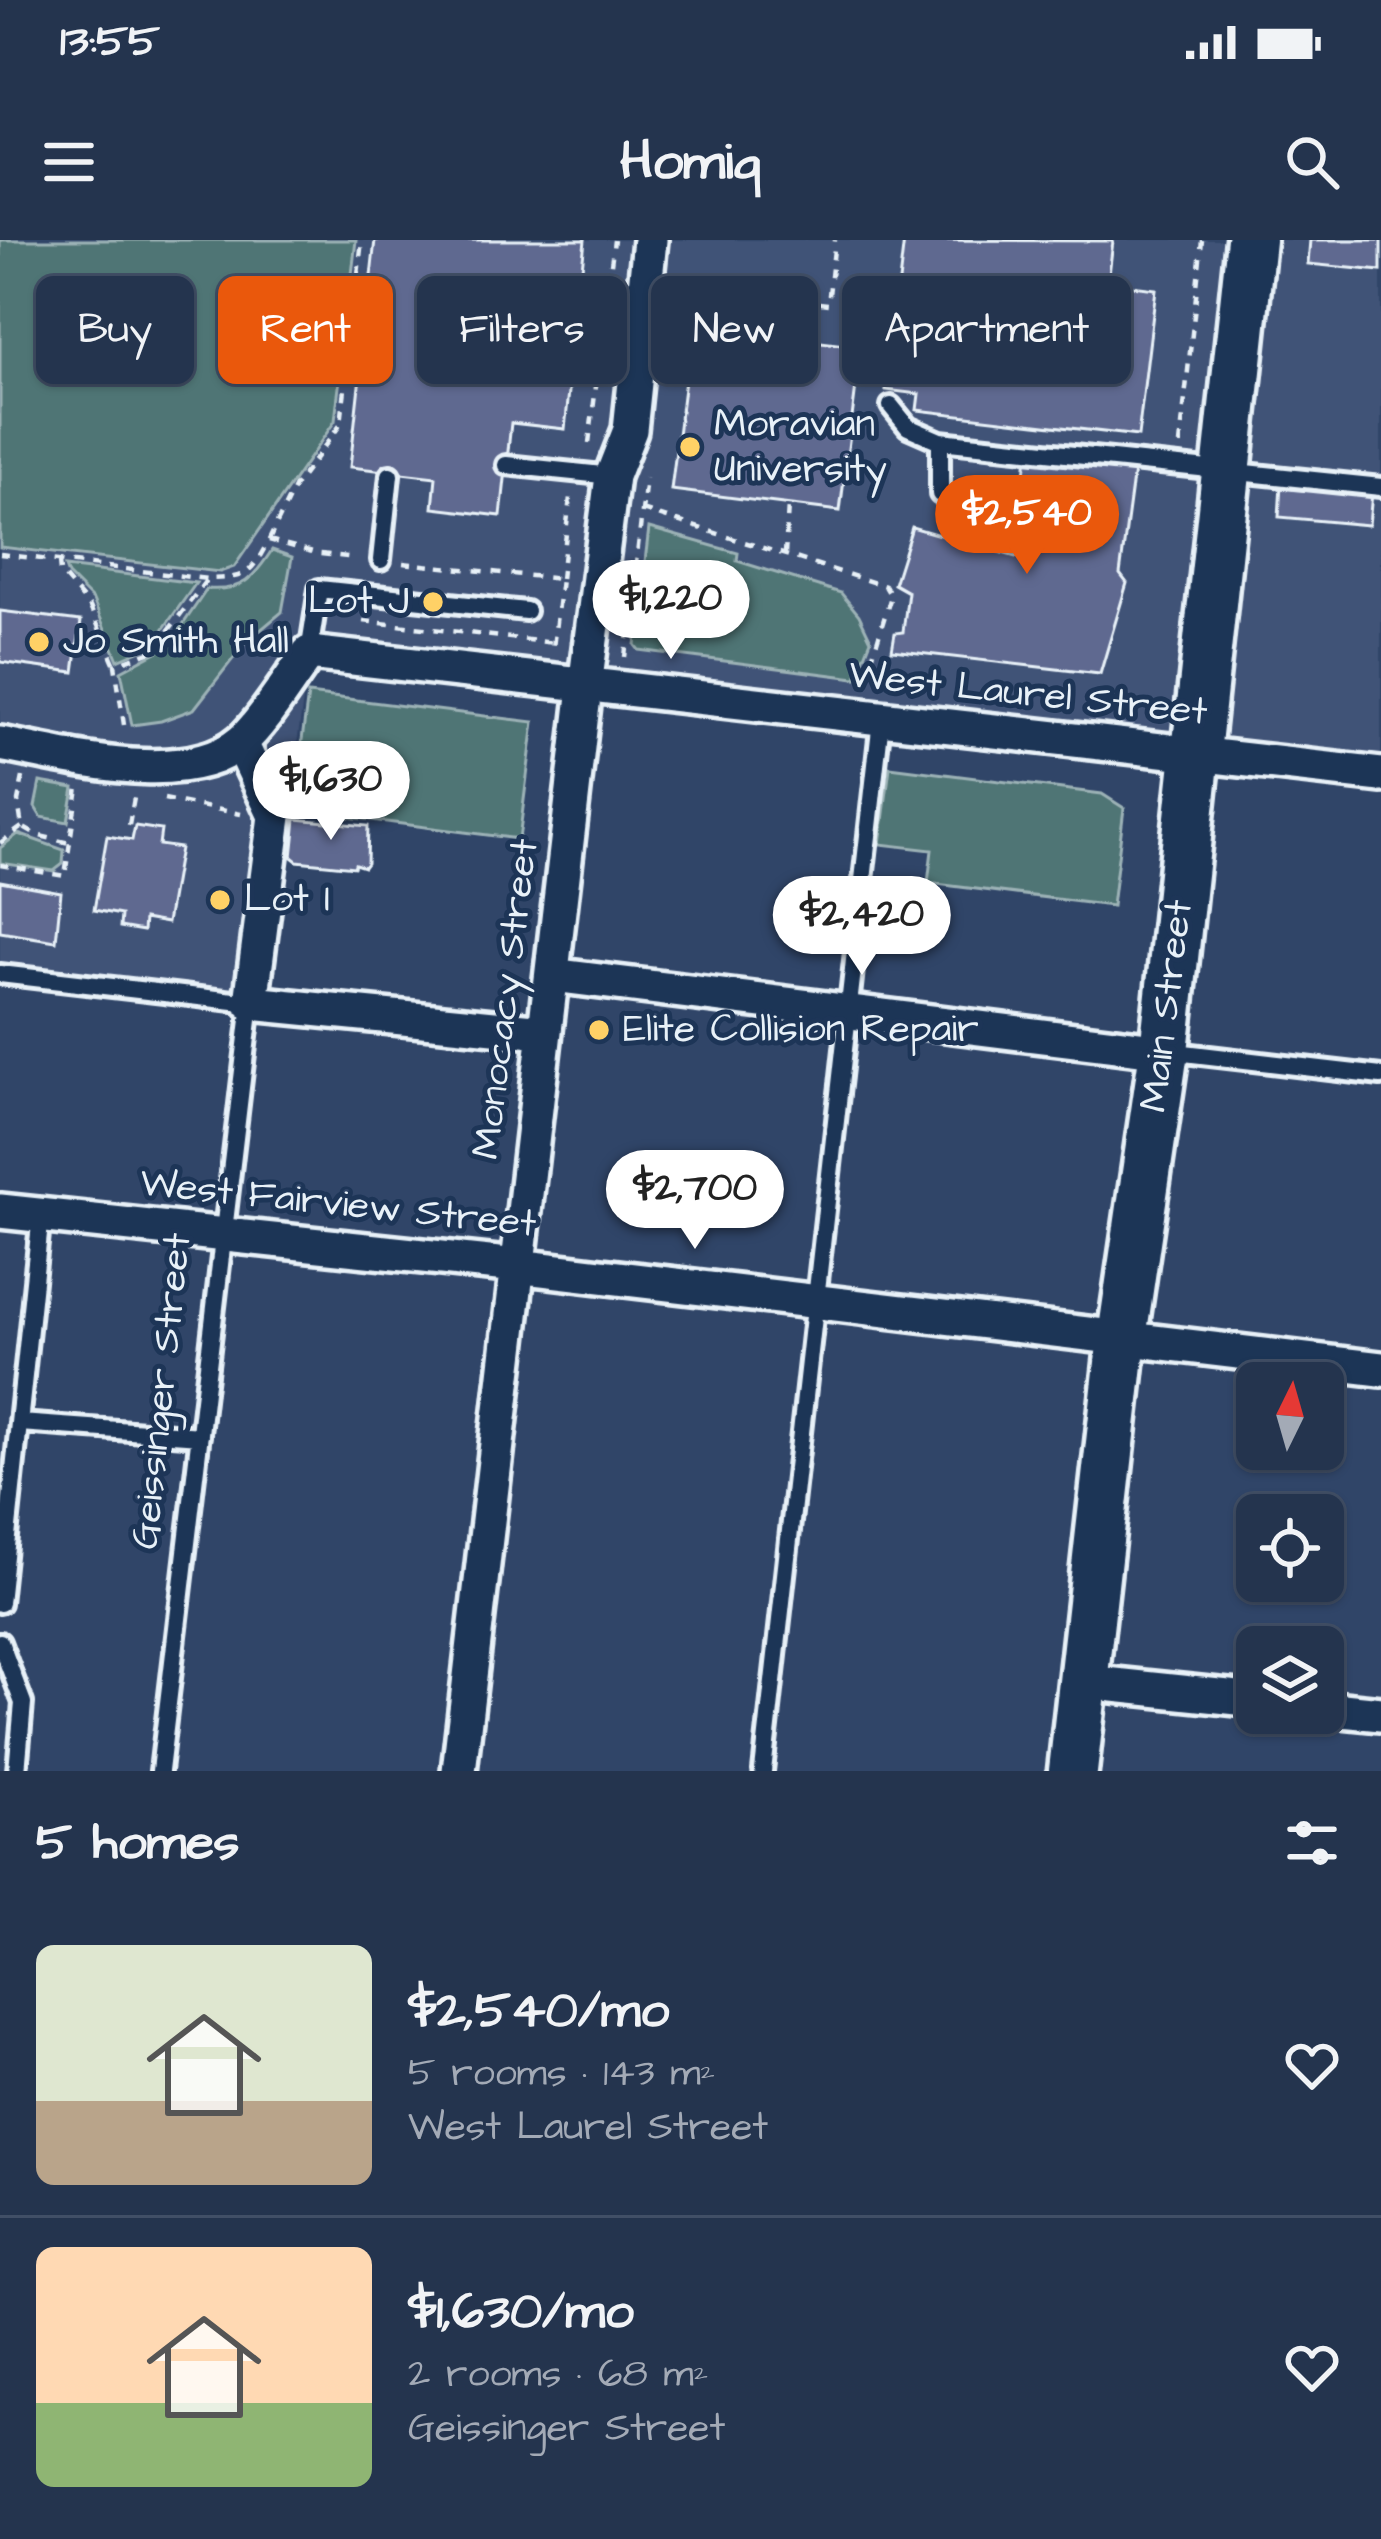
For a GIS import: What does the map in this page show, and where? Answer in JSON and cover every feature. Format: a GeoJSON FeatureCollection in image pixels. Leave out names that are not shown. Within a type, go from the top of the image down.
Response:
{"type":"FeatureCollection","features":[{"type":"Feature","properties":{"kind":"street","name":"Monocacy Street"},"geometry":{"type":"LineString","coordinates":[[459,1771],[585,687],[612,476],[630,430],[650,240]]}},
{"type":"Feature","properties":{"kind":"street","name":"Main Street"},"geometry":{"type":"LineString","coordinates":[[1073,1771],[1122,1337],[1164,1051],[1194,755],[1202,460],[1251,240]]}},
{"type":"Feature","properties":{"kind":"street","name":"West Laurel Street"},"geometry":{"type":"LineString","coordinates":[[309,653],[1381,775]]}},
{"type":"Feature","properties":{"kind":"street"},"geometry":{"type":"LineString","coordinates":[[0,744],[154,768],[186,767],[241,742],[309,653]]}},
{"type":"Feature","properties":{"kind":"street","name":"Geissinger Street"},"geometry":{"type":"LineString","coordinates":[[241,742],[275,816],[251,1003]]}},
{"type":"Feature","properties":{"kind":"street"},"geometry":{"type":"LineString","coordinates":[[552,975],[1164,1051]]}},
{"type":"Feature","properties":{"kind":"street"},"geometry":{"type":"LineString","coordinates":[[251,1003],[544,1032]]}},
{"type":"Feature","properties":{"kind":"street","name":"West Fairview Street"},"geometry":{"type":"LineString","coordinates":[[0,1211],[517,1266],[1381,1369]]}},
{"type":"Feature","properties":{"kind":"street"},"geometry":{"type":"LineString","coordinates":[[1084,1682],[1236,1698]]}},
{"type":"Feature","properties":{"kind":"street"},"geometry":{"type":"LineString","coordinates":[[1344,1710],[1381,1714]]}},
{"type":"Feature","properties":{"kind":"lane"},"geometry":{"type":"LineString","coordinates":[[891,406],[908,428],[940,441],[1202,460],[1381,487]]}},
{"type":"Feature","properties":{"kind":"lane"},"geometry":{"type":"LineString","coordinates":[[940,441],[940,494]]}},
{"type":"Feature","properties":{"kind":"lane"},"geometry":{"type":"LineString","coordinates":[[506,465],[612,476]]}},
{"type":"Feature","properties":{"kind":"lane"},"geometry":{"type":"LineString","coordinates":[[382,560],[390,476]]}},
{"type":"Feature","properties":{"kind":"lane"},"geometry":{"type":"LineString","coordinates":[[309,653],[319,589],[526,611]]}},
{"type":"Feature","properties":{"kind":"lane"},"geometry":{"type":"LineString","coordinates":[[763,1771],[881,720]]}},
{"type":"Feature","properties":{"kind":"lane"},"geometry":{"type":"LineString","coordinates":[[0,974],[251,1003]]}},
{"type":"Feature","properties":{"kind":"lane","name":"Geissinger Street"},"geometry":{"type":"LineString","coordinates":[[160,1771],[251,1003]]}},
{"type":"Feature","properties":{"kind":"lane"},"geometry":{"type":"LineString","coordinates":[[1164,1051],[1381,1076]]}},
{"type":"Feature","properties":{"kind":"lane"},"geometry":{"type":"LineString","coordinates":[[0,1603],[7,1480],[20,1423],[41,1215]]}},
{"type":"Feature","properties":{"kind":"lane"},"geometry":{"type":"LineString","coordinates":[[20,1423],[200,1436]]}},
{"type":"Feature","properties":{"kind":"lane"},"geometry":{"type":"LineString","coordinates":[[0,1642],[23,1703],[17,1771]]}},
{"type":"Feature","properties":{"kind":"path"},"geometry":{"type":"LineString","coordinates":[[269,540],[295,486],[341,424],[362,240]]}},
{"type":"Feature","properties":{"kind":"path"},"geometry":{"type":"LineString","coordinates":[[588,449],[614,240]]}},
{"type":"Feature","properties":{"kind":"path"},"geometry":{"type":"LineString","coordinates":[[818,303],[827,304],[835,240]]}},
{"type":"Feature","properties":{"kind":"path"},"geometry":{"type":"LineString","coordinates":[[1202,240],[1202,460]]}},
{"type":"Feature","properties":{"kind":"path"},"geometry":{"type":"LineString","coordinates":[[561,579],[570,497]]}},
{"type":"Feature","properties":{"kind":"path"},"geometry":{"type":"LineString","coordinates":[[784,554],[788,505]]}},
{"type":"Feature","properties":{"kind":"path"},"geometry":{"type":"LineString","coordinates":[[642,510],[885,586],[891,596],[866,684]]}},
{"type":"Feature","properties":{"kind":"path"},"geometry":{"type":"LineString","coordinates":[[59,560],[60,572],[90,608],[115,665],[124,725]]}},
{"type":"Feature","properties":{"kind":"path"},"geometry":{"type":"LineString","coordinates":[[115,665],[154,650],[207,578]]}},
{"type":"Feature","properties":{"kind":"path"},"geometry":{"type":"LineString","coordinates":[[363,621],[554,643]]}},
{"type":"Feature","properties":{"kind":"path"},"geometry":{"type":"LineString","coordinates":[[22,827],[18,801],[24,772]]}},
{"type":"Feature","properties":{"kind":"path"},"geometry":{"type":"LineString","coordinates":[[0,865],[65,876],[79,782]]}},
{"type":"Feature","properties":{"kind":"path"},"geometry":{"type":"LineString","coordinates":[[128,825],[135,793]]}},
{"type":"Feature","properties":{"kind":"path"},"geometry":{"type":"LineString","coordinates":[[0,842],[22,827]]}},
{"type":"Feature","properties":{"kind":"path"},"geometry":{"type":"LineString","coordinates":[[22,827],[69,843]]}},
{"type":"Feature","properties":{"kind":"shaded area","name":"Moravian University"},"geometry":{"type":"Polygon","coordinates":[[[0,240],[1381,240],[1381,776],[309,654],[263,998],[0,969],[0,240]]]}},
{"type":"Feature","properties":{"kind":"green space"},"geometry":{"type":"Polygon","coordinates":[[[0,240],[356,240],[352,276],[218,276],[218,384],[339,384],[335,421],[234,567],[220,572],[0,547],[0,240]]]}},
{"type":"Feature","properties":{"kind":"green space"},"geometry":{"type":"Polygon","coordinates":[[[649,528],[738,553],[737,561],[841,593],[871,640],[856,678],[639,650],[635,645],[649,528]]]}},
{"type":"Feature","properties":{"kind":"green space"},"geometry":{"type":"Polygon","coordinates":[[[272,550],[292,557],[282,612],[246,642],[194,709],[132,725],[121,671],[169,645],[207,589],[246,581],[272,550]]]}},
{"type":"Feature","properties":{"kind":"green space"},"geometry":{"type":"Polygon","coordinates":[[[65,567],[196,583],[152,645],[118,660],[93,600],[65,567]]]}},
{"type":"Feature","properties":{"kind":"green space"},"geometry":{"type":"Polygon","coordinates":[[[308,694],[534,722],[519,839],[293,810],[308,694]]]}},
{"type":"Feature","properties":{"kind":"green space"},"geometry":{"type":"Polygon","coordinates":[[[890,767],[1102,794],[1124,808],[1112,906],[928,883],[932,850],[880,844],[890,767]]]}},
{"type":"Feature","properties":{"kind":"green space"},"geometry":{"type":"Polygon","coordinates":[[[40,782],[74,788],[68,822],[41,817],[35,807],[40,782]]]}},
{"type":"Feature","properties":{"kind":"green space"},"geometry":{"type":"Polygon","coordinates":[[[18,834],[64,850],[63,864],[54,871],[0,863],[0,848],[18,834]]]}},
{"type":"Feature","properties":{"kind":"building"},"geometry":{"type":"Polygon","coordinates":[[[375,240],[585,240],[581,276],[417,276],[417,384],[570,384],[565,429],[511,423],[501,516],[433,508],[436,477],[350,467],[359,384],[393,384],[393,276],[371,276],[375,240]]]}},
{"type":"Feature","properties":{"kind":"building"},"geometry":{"type":"Polygon","coordinates":[[[904,240],[1113,241],[1109,276],[900,276],[904,240]]]}},
{"type":"Feature","properties":{"kind":"building"},"geometry":{"type":"Polygon","coordinates":[[[1310,240],[1381,240],[1381,271],[1308,264],[1310,240]]]}},
{"type":"Feature","properties":{"kind":"building"},"geometry":{"type":"Polygon","coordinates":[[[1131,286],[1156,289],[1138,436],[917,410],[919,394],[886,390],[887,384],[1131,384],[1131,286]]]}},
{"type":"Feature","properties":{"kind":"building"},"geometry":{"type":"Polygon","coordinates":[[[818,342],[842,345],[842,384],[856,384],[840,511],[671,490],[684,384],[818,384],[818,342]]]}},
{"type":"Feature","properties":{"kind":"building"},"geometry":{"type":"Polygon","coordinates":[[[1027,456],[1134,470],[1120,574],[1127,583],[1100,674],[892,650],[895,633],[903,632],[908,592],[894,584],[912,527],[1016,557],[1027,456]]]}},
{"type":"Feature","properties":{"kind":"building"},"geometry":{"type":"Polygon","coordinates":[[[1281,485],[1372,493],[1369,525],[1279,517],[1281,485]]]}},
{"type":"Feature","properties":{"kind":"building","name":"Jo Smith Hall"},"geometry":{"type":"Polygon","coordinates":[[[0,611],[81,621],[74,672],[0,662],[0,611]]]}},
{"type":"Feature","properties":{"kind":"building"},"geometry":{"type":"Polygon","coordinates":[[[296,819],[368,826],[367,863],[354,867],[297,861],[292,857],[296,819]]]}},
{"type":"Feature","properties":{"kind":"building"},"geometry":{"type":"Polygon","coordinates":[[[135,826],[161,830],[159,845],[180,848],[167,923],[144,919],[143,931],[120,927],[121,915],[94,910],[107,836],[132,840],[135,826]]]}},
{"type":"Feature","properties":{"kind":"building"},"geometry":{"type":"Polygon","coordinates":[[[0,881],[61,892],[56,941],[0,932],[0,881]]]}},
{"type":"Feature","properties":{"kind":"place","name":"Moravian University"},"geometry":{"type":"Point","coordinates":[690,447]}},
{"type":"Feature","properties":{"kind":"place","name":"Lot J"},"geometry":{"type":"Point","coordinates":[433,602]}},
{"type":"Feature","properties":{"kind":"place","name":"Jo Smith Hall"},"geometry":{"type":"Point","coordinates":[39,642]}},
{"type":"Feature","properties":{"kind":"place","name":"Lot I"},"geometry":{"type":"Point","coordinates":[220,900]}},
{"type":"Feature","properties":{"kind":"place","name":"Elite Collision Repair"},"geometry":{"type":"Point","coordinates":[599,1030]}}]}
